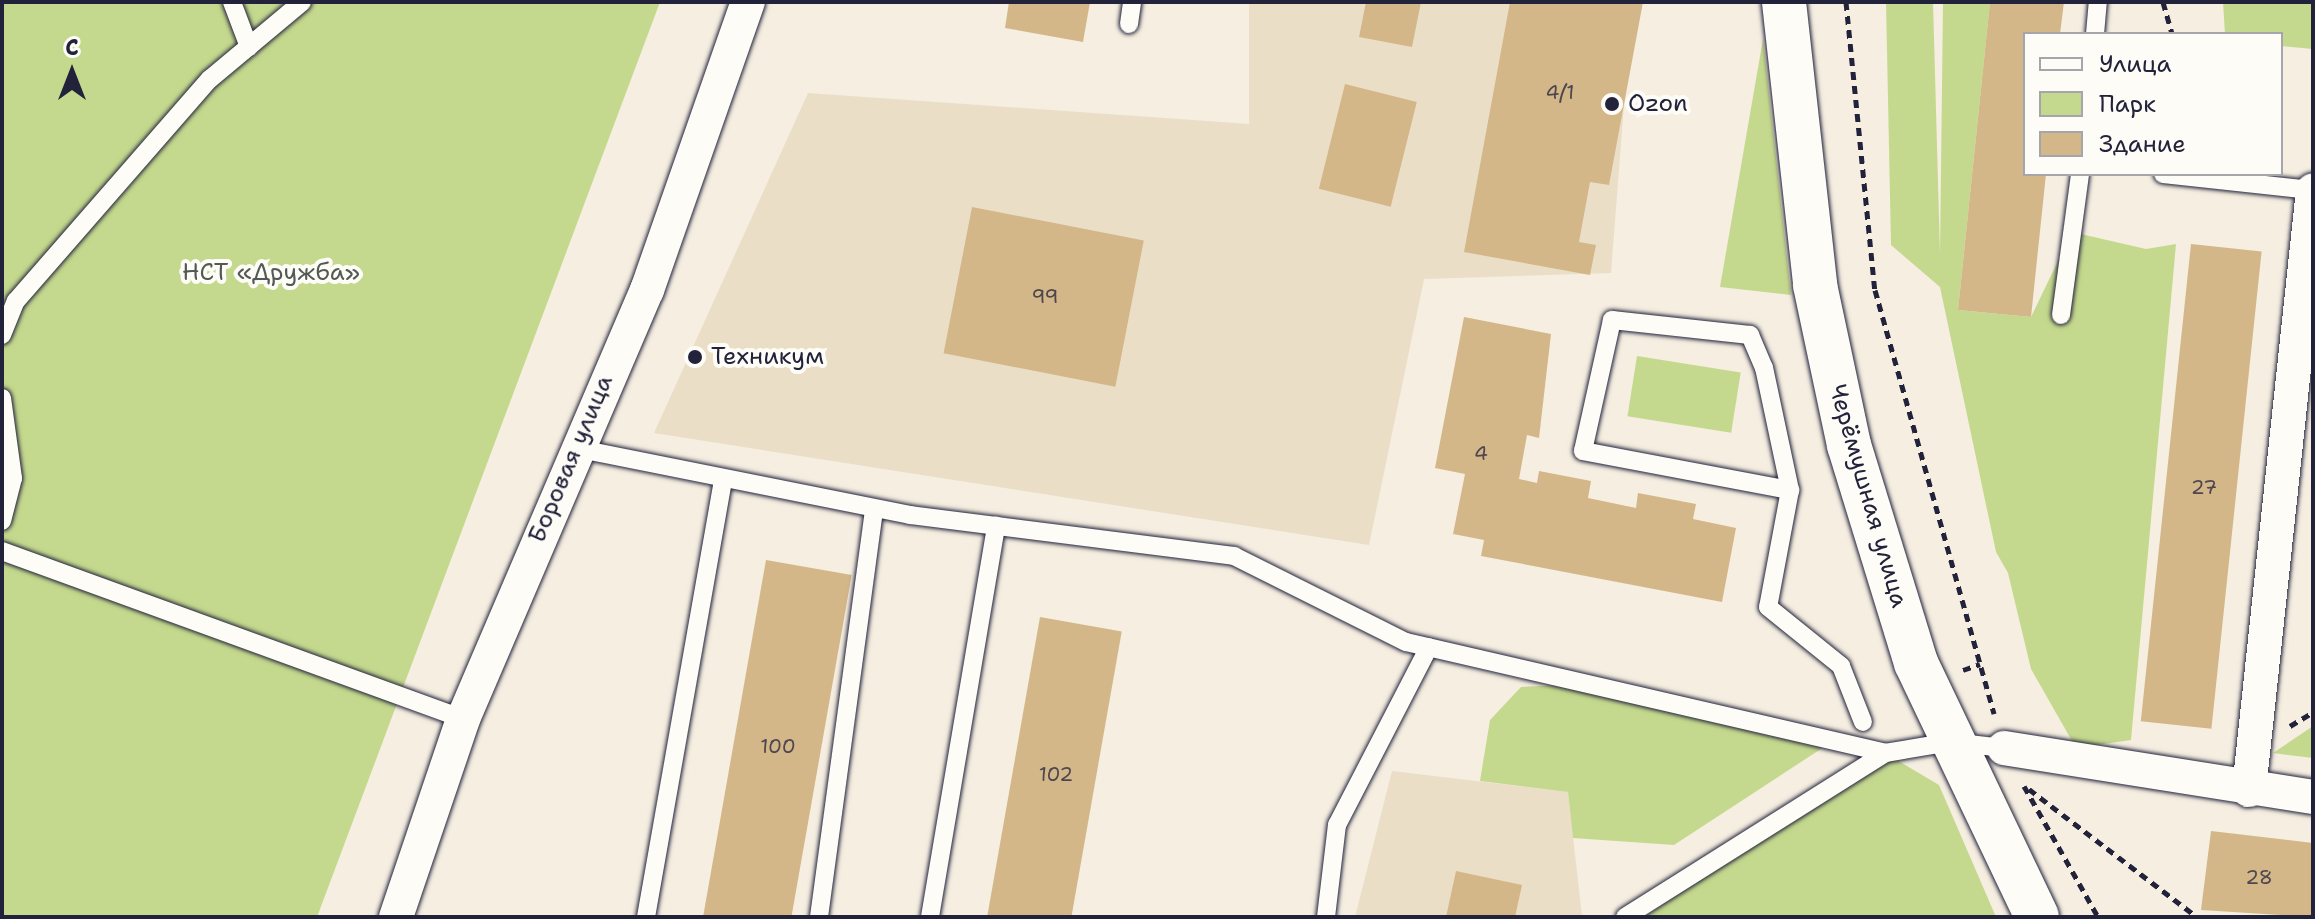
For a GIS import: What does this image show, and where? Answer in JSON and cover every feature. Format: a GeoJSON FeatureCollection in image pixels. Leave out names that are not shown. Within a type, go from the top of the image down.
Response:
{"type":"FeatureCollection","features":[{"type":"Feature","properties":{"kind":"street","name":"Боровая улица"},"geometry":{"type":"LineString","coordinates":[[396,917],[463,719],[575,448],[647,290],[748,2]]}},
{"type":"Feature","properties":{"kind":"street","name":"Черёмушная улица"},"geometry":{"type":"LineString","coordinates":[[1784,2],[1815,285],[1849,445],[1925,683],[2037,917]]}},
{"type":"Feature","properties":{"kind":"street"},"geometry":{"type":"LineString","coordinates":[[2249,790],[2312,190]]}},
{"type":"Feature","properties":{"kind":"street"},"geometry":{"type":"LineString","coordinates":[[2004,748],[2249,790],[2313,797]]}},
{"type":"Feature","properties":{"kind":"lane"},"geometry":{"type":"LineString","coordinates":[[232,2],[249,47]]}},
{"type":"Feature","properties":{"kind":"lane"},"geometry":{"type":"LineString","coordinates":[[2,335],[16,301],[210,79],[302,2]]}},
{"type":"Feature","properties":{"kind":"lane"},"geometry":{"type":"LineString","coordinates":[[1129,24],[1132,2]]}},
{"type":"Feature","properties":{"kind":"lane"},"geometry":{"type":"LineString","coordinates":[[2095,32],[2098,2]]}},
{"type":"Feature","properties":{"kind":"lane"},"geometry":{"type":"LineString","coordinates":[[2061,315],[2080,176]]}},
{"type":"Feature","properties":{"kind":"lane"},"geometry":{"type":"LineString","coordinates":[[2182,176],[2312,190]]}},
{"type":"Feature","properties":{"kind":"lane"},"geometry":{"type":"LineString","coordinates":[[1790,490],[1583,451],[1612,320],[1750,335],[1764,368],[1790,490],[1768,607],[1841,666],[1863,722]]}},
{"type":"Feature","properties":{"kind":"lane"},"geometry":{"type":"LineString","coordinates":[[2,398],[13,478],[2,521]]}},
{"type":"Feature","properties":{"kind":"lane"},"geometry":{"type":"LineString","coordinates":[[575,448],[874,509],[1234,556],[1429,647],[1885,753],[1951,742],[2004,748]]}},
{"type":"Feature","properties":{"kind":"lane"},"geometry":{"type":"LineString","coordinates":[[646,917],[723,479]]}},
{"type":"Feature","properties":{"kind":"lane"},"geometry":{"type":"LineString","coordinates":[[819,917],[874,509]]}},
{"type":"Feature","properties":{"kind":"lane"},"geometry":{"type":"LineString","coordinates":[[930,917],[996,526]]}},
{"type":"Feature","properties":{"kind":"lane"},"geometry":{"type":"LineString","coordinates":[[2,551],[463,719]]}},
{"type":"Feature","properties":{"kind":"lane"},"geometry":{"type":"LineString","coordinates":[[1326,917],[1337,825],[1429,647]]}},
{"type":"Feature","properties":{"kind":"lane"},"geometry":{"type":"LineString","coordinates":[[1625,917],[1885,753]]}},
{"type":"Feature","properties":{"kind":"path"},"geometry":{"type":"LineString","coordinates":[[1846,2],[1875,290],[2004,748],[2098,917]]}},
{"type":"Feature","properties":{"kind":"path"},"geometry":{"type":"LineString","coordinates":[[2163,2],[2171,32]]}},
{"type":"Feature","properties":{"kind":"path"},"geometry":{"type":"LineString","coordinates":[[1925,683],[1980,664]]}},
{"type":"Feature","properties":{"kind":"path"},"geometry":{"type":"LineString","coordinates":[[2023,785],[2197,917]]}},
{"type":"Feature","properties":{"kind":"shaded area"},"geometry":{"type":"Polygon","coordinates":[[[1249,2],[1632,2],[1611,273],[1424,279],[1369,545],[654,433],[808,93],[1249,124],[1249,2]]]}},
{"type":"Feature","properties":{"kind":"shaded area"},"geometry":{"type":"Polygon","coordinates":[[[1392,771],[1568,792],[1582,917],[1355,917],[1392,771]]]}},
{"type":"Feature","properties":{"kind":"green space","name":"НСТ «Дружба»"},"geometry":{"type":"Polygon","coordinates":[[[2,2],[660,2],[317,917],[2,917],[2,2]]]}},
{"type":"Feature","properties":{"kind":"green space"},"geometry":{"type":"Polygon","coordinates":[[[1886,2],[1933,2],[1940,254],[1943,2],[1990,2],[1958,310],[2031,317],[2072,232],[2146,249],[2176,244],[2131,740],[2076,748],[2031,669],[2008,573],[1996,552],[1940,287],[1891,245],[1886,2]]]}},
{"type":"Feature","properties":{"kind":"green space"},"geometry":{"type":"Polygon","coordinates":[[[2223,2],[2313,2],[2313,49],[2283,46],[2283,32],[2225,32],[2223,2]]]}},
{"type":"Feature","properties":{"kind":"green space"},"geometry":{"type":"Polygon","coordinates":[[[1763,39],[1791,295],[1720,287],[1763,39]]]}},
{"type":"Feature","properties":{"kind":"green space"},"geometry":{"type":"Polygon","coordinates":[[[1637,356],[1741,372],[1731,433],[1627,416],[1637,356]]]}},
{"type":"Feature","properties":{"kind":"green space"},"geometry":{"type":"Polygon","coordinates":[[[1566,685],[1830,743],[1674,845],[1573,838],[1568,792],[1480,781],[1490,720],[1521,687],[1566,685]]]}},
{"type":"Feature","properties":{"kind":"green space"},"geometry":{"type":"Polygon","coordinates":[[[2313,726],[2313,758],[2273,753],[2313,726]]]}},
{"type":"Feature","properties":{"kind":"green space"},"geometry":{"type":"Polygon","coordinates":[[[1885,753],[1939,785],[1996,917],[1644,917],[1885,753]]]}},
{"type":"Feature","properties":{"kind":"building"},"geometry":{"type":"Polygon","coordinates":[[[1009,2],[1090,2],[1083,42],[1005,28],[1009,2]]]}},
{"type":"Feature","properties":{"kind":"building"},"geometry":{"type":"Polygon","coordinates":[[[1366,2],[1421,2],[1412,47],[1359,37],[1366,2]]]}},
{"type":"Feature","properties":{"kind":"building"},"geometry":{"type":"Polygon","coordinates":[[[1510,2],[1643,2],[1609,185],[1590,182],[1579,242],[1596,245],[1590,275],[1464,252],[1510,2]]]}},
{"type":"Feature","properties":{"kind":"building"},"geometry":{"type":"Polygon","coordinates":[[[1990,2],[2064,2],[2060,32],[2023,32],[2023,176],[2046,176],[2031,317],[1958,310],[1990,2]]]}},
{"type":"Feature","properties":{"kind":"building"},"geometry":{"type":"Polygon","coordinates":[[[1345,84],[1417,102],[1391,207],[1319,189],[1345,84]]]}},
{"type":"Feature","properties":{"kind":"building"},"geometry":{"type":"Polygon","coordinates":[[[972,207],[1144,240],[1115,387],[944,353],[972,207]]]}},
{"type":"Feature","properties":{"kind":"building"},"geometry":{"type":"Polygon","coordinates":[[[2191,244],[2262,251],[2211,729],[2141,721],[2191,244]]]}},
{"type":"Feature","properties":{"kind":"building"},"geometry":{"type":"Polygon","coordinates":[[[1464,317],[1551,334],[1539,438],[1527,435],[1519,479],[1537,483],[1539,471],[1591,481],[1588,498],[1636,508],[1638,493],[1696,504],[1693,519],[1736,528],[1722,602],[1481,556],[1484,540],[1453,534],[1465,474],[1435,468],[1464,317]]]}},
{"type":"Feature","properties":{"kind":"building"},"geometry":{"type":"Polygon","coordinates":[[[766,560],[852,575],[791,917],[703,917],[766,560]]]}},
{"type":"Feature","properties":{"kind":"building"},"geometry":{"type":"Polygon","coordinates":[[[1040,617],[1122,631],[1071,917],[987,916],[1040,617]]]}},
{"type":"Feature","properties":{"kind":"building"},"geometry":{"type":"Polygon","coordinates":[[[2211,831],[2313,843],[2313,917],[2201,910],[2211,831]]]}},
{"type":"Feature","properties":{"kind":"building"},"geometry":{"type":"Polygon","coordinates":[[[1456,871],[1522,885],[1515,917],[1446,917],[1456,871]]]}},
{"type":"Feature","properties":{"kind":"place","name":"Ozon"},"geometry":{"type":"Point","coordinates":[1612,104]}},
{"type":"Feature","properties":{"kind":"place","name":"Техникум"},"geometry":{"type":"Point","coordinates":[695,357]}}]}
